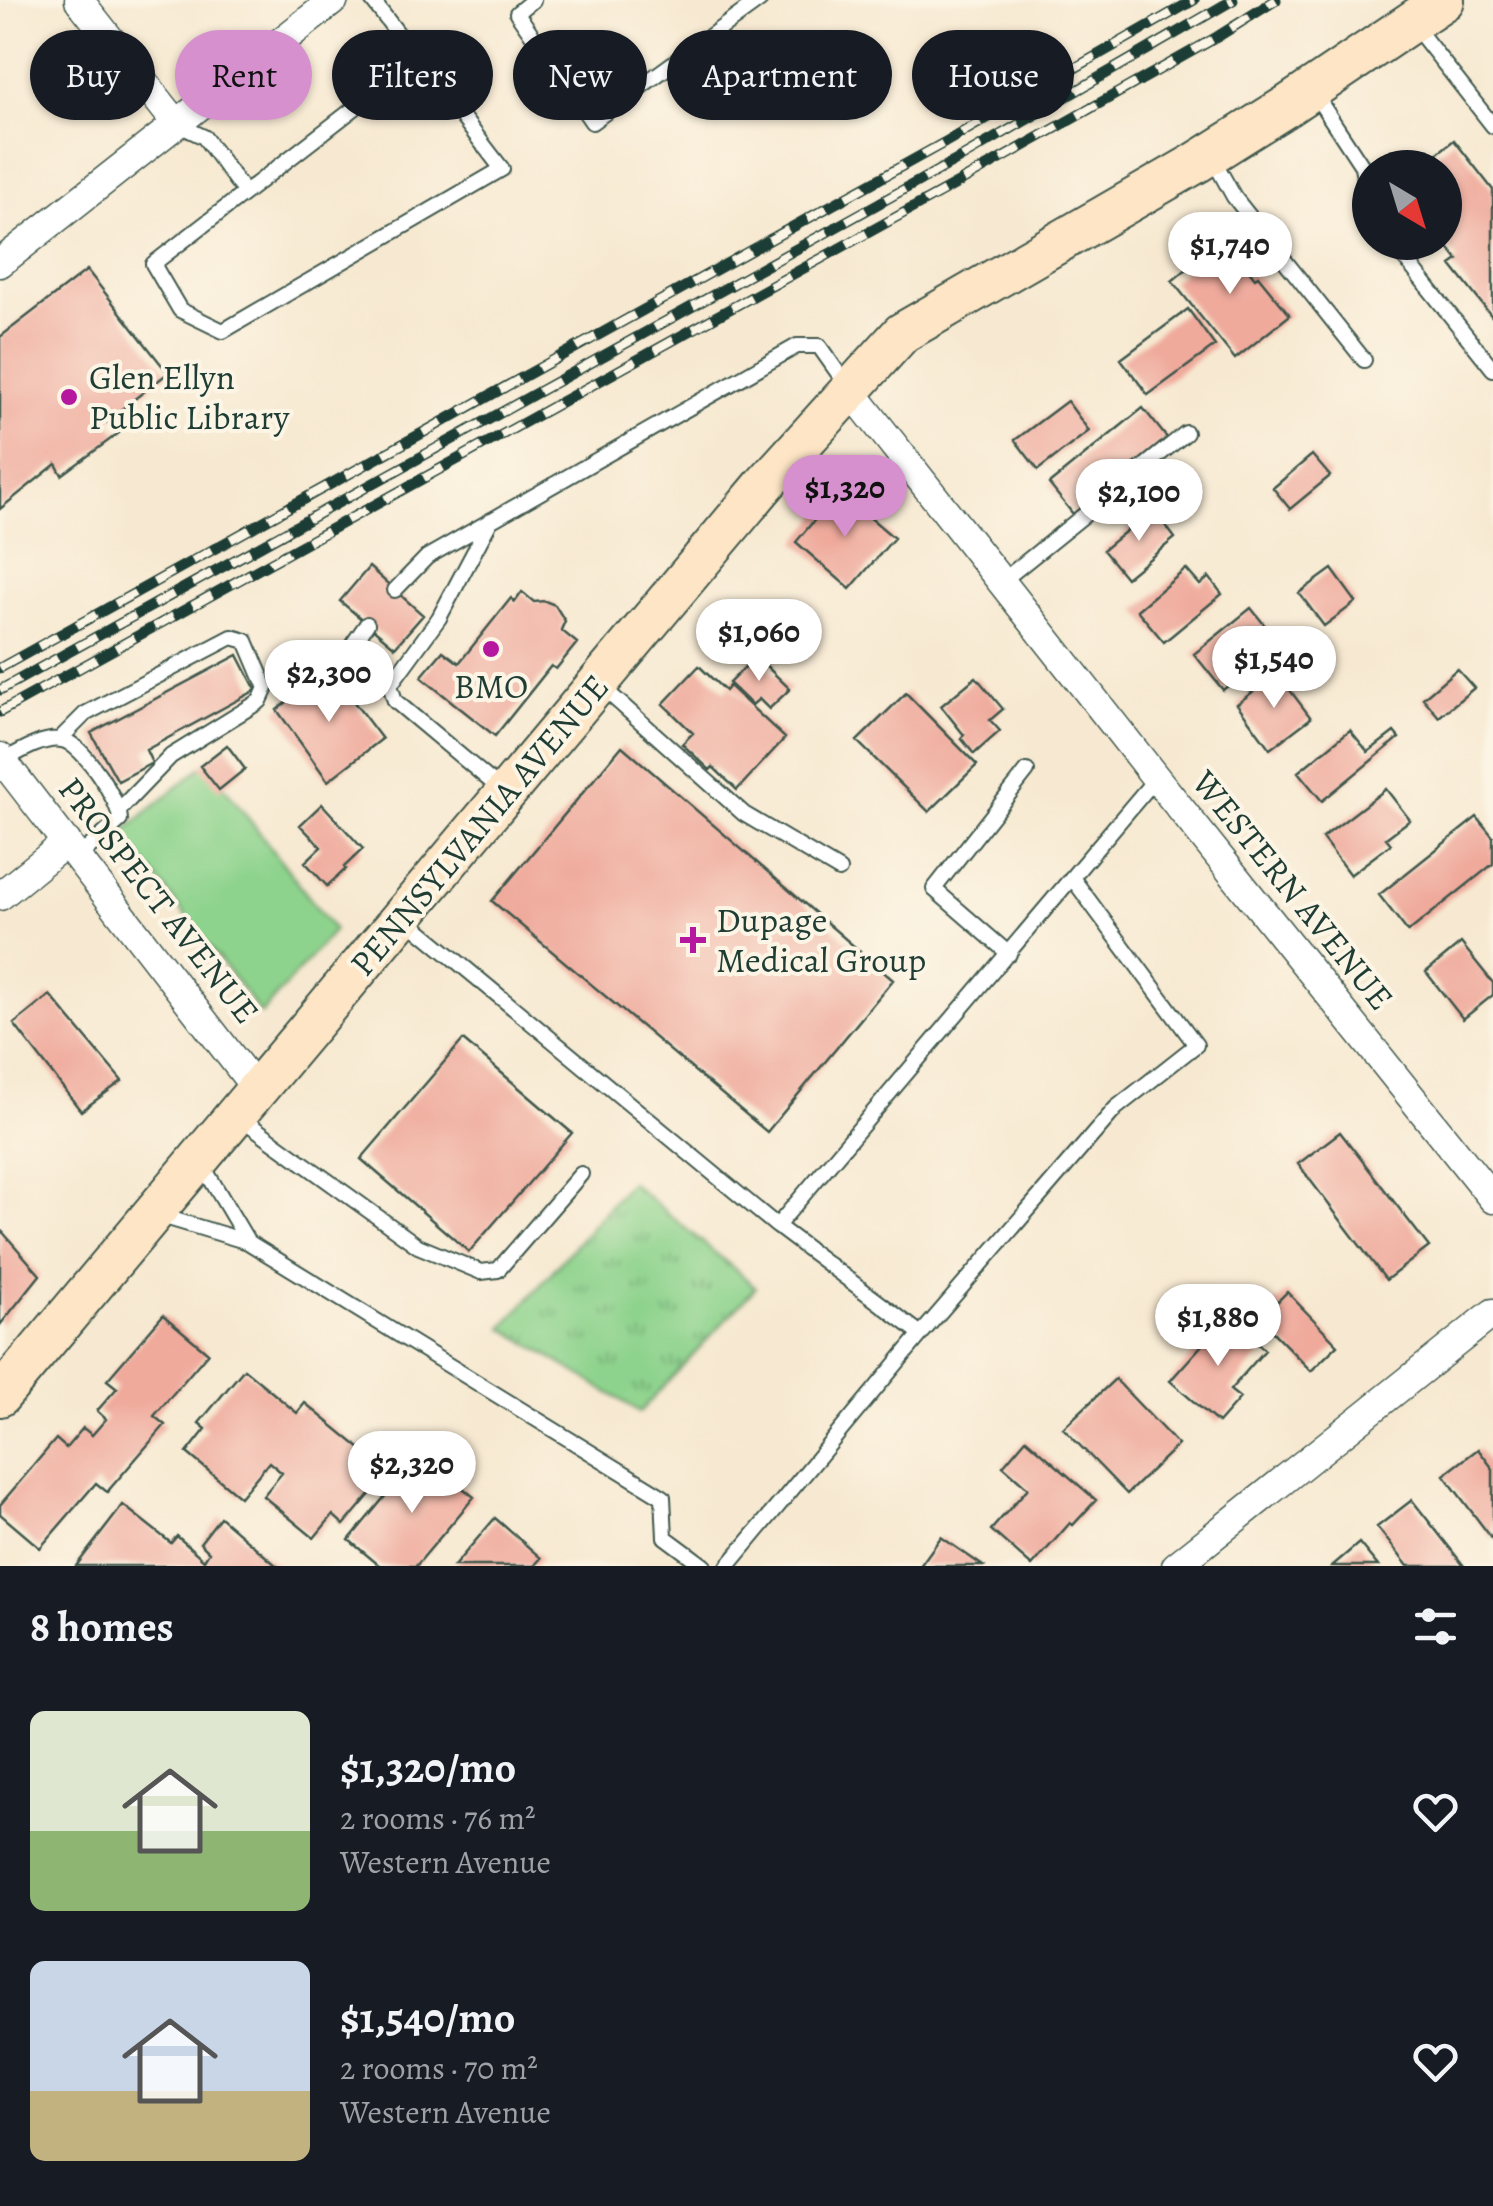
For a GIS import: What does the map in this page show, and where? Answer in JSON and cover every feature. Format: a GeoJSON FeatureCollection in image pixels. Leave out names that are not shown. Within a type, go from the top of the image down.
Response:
{"type":"FeatureCollection","features":[{"type":"Feature","properties":{"kind":"street"},"geometry":{"type":"LineString","coordinates":[[79,0],[177,124]]}},
{"type":"Feature","properties":{"kind":"street"},"geometry":{"type":"LineString","coordinates":[[0,263],[334,0]]}},
{"type":"Feature","properties":{"kind":"street","name":"PENNSYLVANIA AVENUE"},"geometry":{"type":"LineString","coordinates":[[0,1396],[765,484],[902,333],[1210,154],[1428,11]]}},
{"type":"Feature","properties":{"kind":"street","name":"WESTERN AVENUE"},"geometry":{"type":"LineString","coordinates":[[851,391],[1493,1199]]}},
{"type":"Feature","properties":{"kind":"street","name":"PROSPECT AVENUE"},"geometry":{"type":"LineString","coordinates":[[1,759],[72,849],[247,1102]]}},
{"type":"Feature","properties":{"kind":"street"},"geometry":{"type":"LineString","coordinates":[[0,896],[72,849]]}},
{"type":"Feature","properties":{"kind":"street"},"geometry":{"type":"LineString","coordinates":[[1176,1566],[1493,1314]]}},
{"type":"Feature","properties":{"kind":"lane"},"geometry":{"type":"LineString","coordinates":[[372,0],[395,30]]}},
{"type":"Feature","properties":{"kind":"lane"},"geometry":{"type":"LineString","coordinates":[[533,0],[517,14],[592,122],[760,0]]}},
{"type":"Feature","properties":{"kind":"lane"},"geometry":{"type":"LineString","coordinates":[[1428,11],[1493,126]]}},
{"type":"Feature","properties":{"kind":"lane"},"geometry":{"type":"LineString","coordinates":[[1312,90],[1352,151]]}},
{"type":"Feature","properties":{"kind":"lane"},"geometry":{"type":"LineString","coordinates":[[339,120],[153,264],[180,310],[223,331],[502,169],[465,120]]}},
{"type":"Feature","properties":{"kind":"lane"},"geometry":{"type":"LineString","coordinates":[[177,124],[204,137],[245,193]]}},
{"type":"Feature","properties":{"kind":"lane"},"geometry":{"type":"LineString","coordinates":[[1210,154],[1234,198],[1364,360]]}},
{"type":"Feature","properties":{"kind":"lane"},"geometry":{"type":"LineString","coordinates":[[1406,260],[1493,370]]}},
{"type":"Feature","properties":{"kind":"lane"},"geometry":{"type":"LineString","coordinates":[[395,590],[426,557],[797,346],[819,346],[851,391]]}},
{"type":"Feature","properties":{"kind":"lane"},"geometry":{"type":"LineString","coordinates":[[1001,582],[1186,434]]}},
{"type":"Feature","properties":{"kind":"lane"},"geometry":{"type":"LineString","coordinates":[[390,685],[440,618],[491,520]]}},
{"type":"Feature","properties":{"kind":"lane"},"geometry":{"type":"LineString","coordinates":[[367,624],[353,644],[390,685],[396,701],[506,793]]}},
{"type":"Feature","properties":{"kind":"lane"},"geometry":{"type":"LineString","coordinates":[[1,759],[60,739],[85,714],[232,638],[246,641],[266,688],[260,701],[171,756],[120,809]]}},
{"type":"Feature","properties":{"kind":"lane"},"geometry":{"type":"LineString","coordinates":[[598,683],[744,814],[839,870]]}},
{"type":"Feature","properties":{"kind":"lane"},"geometry":{"type":"LineString","coordinates":[[60,739],[74,744],[120,809],[120,820],[72,849]]}},
{"type":"Feature","properties":{"kind":"lane"},"geometry":{"type":"LineString","coordinates":[[1009,954],[934,889],[1027,771]]}},
{"type":"Feature","properties":{"kind":"lane"},"geometry":{"type":"LineString","coordinates":[[777,1226],[1156,778]]}},
{"type":"Feature","properties":{"kind":"lane"},"geometry":{"type":"LineString","coordinates":[[728,1566],[1116,1108],[1196,1045],[1073,879]]}},
{"type":"Feature","properties":{"kind":"lane"},"geometry":{"type":"LineString","coordinates":[[402,916],[777,1226],[921,1334]]}},
{"type":"Feature","properties":{"kind":"lane"},"geometry":{"type":"LineString","coordinates":[[247,1102],[418,1246],[480,1272],[498,1270],[580,1174]]}},
{"type":"Feature","properties":{"kind":"lane"},"geometry":{"type":"LineString","coordinates":[[199,1159],[248,1242]]}},
{"type":"Feature","properties":{"kind":"lane"},"geometry":{"type":"LineString","coordinates":[[154,1213],[248,1242],[662,1497],[666,1537],[704,1566]]}},
{"type":"Feature","properties":{"kind":"green space"},"geometry":{"type":"Polygon","coordinates":[[[206,763],[334,930],[261,1014],[122,833],[206,763]]]}},
{"type":"Feature","properties":{"kind":"green space"},"geometry":{"type":"Polygon","coordinates":[[[630,1182],[756,1287],[640,1412],[503,1328],[630,1182]]]}},
{"type":"Feature","properties":{"kind":"building"},"geometry":{"type":"Polygon","coordinates":[[[1454,140],[1462,150],[1442,150],[1454,140]]]}},
{"type":"Feature","properties":{"kind":"building"},"geometry":{"type":"Polygon","coordinates":[[[1462,150],[1493,190],[1493,318],[1451,265],[1462,260],[1462,150]]]}},
{"type":"Feature","properties":{"kind":"building"},"geometry":{"type":"Polygon","coordinates":[[[1220,233],[1229,235],[1233,250],[1290,315],[1235,359],[1172,281],[1209,251],[1209,240],[1220,233]]]}},
{"type":"Feature","properties":{"kind":"building","name":"Glen Ellyn Public Library"},"geometry":{"type":"Polygon","coordinates":[[[87,270],[168,373],[106,421],[119,433],[62,475],[56,464],[0,509],[0,337],[87,270]]]}},
{"type":"Feature","properties":{"kind":"building"},"geometry":{"type":"Polygon","coordinates":[[[1188,309],[1215,346],[1148,395],[1121,359],[1188,309]]]}},
{"type":"Feature","properties":{"kind":"building"},"geometry":{"type":"Polygon","coordinates":[[[1067,401],[1089,431],[1038,470],[1015,440],[1067,401]]]}},
{"type":"Feature","properties":{"kind":"building"},"geometry":{"type":"Polygon","coordinates":[[[1143,408],[1167,438],[1073,514],[1049,484],[1143,408]]]}},
{"type":"Feature","properties":{"kind":"building"},"geometry":{"type":"Polygon","coordinates":[[[1312,455],[1330,476],[1290,509],[1273,488],[1312,455]]]}},
{"type":"Feature","properties":{"kind":"building"},"geometry":{"type":"Polygon","coordinates":[[[839,491],[894,538],[850,589],[796,542],[839,491]]]}},
{"type":"Feature","properties":{"kind":"building"},"geometry":{"type":"Polygon","coordinates":[[[1153,509],[1175,538],[1126,578],[1103,550],[1153,509]]]}},
{"type":"Feature","properties":{"kind":"building"},"geometry":{"type":"Polygon","coordinates":[[[369,567],[423,615],[395,647],[340,601],[369,567]]]}},
{"type":"Feature","properties":{"kind":"building"},"geometry":{"type":"Polygon","coordinates":[[[1186,569],[1200,585],[1209,577],[1222,594],[1164,642],[1137,610],[1186,569]]]}},
{"type":"Feature","properties":{"kind":"building"},"geometry":{"type":"Polygon","coordinates":[[[1332,569],[1356,602],[1324,626],[1299,593],[1332,569]]]}},
{"type":"Feature","properties":{"kind":"building"},"geometry":{"type":"Polygon","coordinates":[[[522,592],[534,602],[555,605],[565,621],[561,630],[577,643],[556,669],[551,666],[495,736],[421,677],[443,651],[459,663],[511,598],[515,602],[522,592]]]}},
{"type":"Feature","properties":{"kind":"building"},"geometry":{"type":"Polygon","coordinates":[[[1251,608],[1279,643],[1223,690],[1194,654],[1251,608]]]}},
{"type":"Feature","properties":{"kind":"building"},"geometry":{"type":"Polygon","coordinates":[[[238,655],[256,690],[146,750],[152,763],[118,781],[91,733],[238,655]]]}},
{"type":"Feature","properties":{"kind":"building"},"geometry":{"type":"Polygon","coordinates":[[[756,656],[790,689],[769,709],[759,699],[752,705],[729,683],[756,656]]]}},
{"type":"Feature","properties":{"kind":"building"},"geometry":{"type":"Polygon","coordinates":[[[699,666],[725,691],[729,686],[785,738],[737,790],[682,744],[693,733],[663,704],[699,666]]]}},
{"type":"Feature","properties":{"kind":"building"},"geometry":{"type":"Polygon","coordinates":[[[328,668],[382,739],[328,781],[277,710],[328,668]]]}},
{"type":"Feature","properties":{"kind":"building"},"geometry":{"type":"Polygon","coordinates":[[[1457,669],[1474,688],[1439,717],[1423,698],[1457,669]]]}},
{"type":"Feature","properties":{"kind":"building"},"geometry":{"type":"Polygon","coordinates":[[[1277,673],[1311,718],[1270,749],[1237,704],[1277,673]]]}},
{"type":"Feature","properties":{"kind":"building"},"geometry":{"type":"Polygon","coordinates":[[[976,677],[1003,709],[990,720],[1000,731],[974,754],[941,706],[976,677]]]}},
{"type":"Feature","properties":{"kind":"building"},"geometry":{"type":"Polygon","coordinates":[[[906,693],[977,765],[929,812],[857,741],[906,693]]]}},
{"type":"Feature","properties":{"kind":"building"},"geometry":{"type":"Polygon","coordinates":[[[1350,730],[1368,752],[1394,732],[1399,738],[1322,801],[1298,772],[1350,730]]]}},
{"type":"Feature","properties":{"kind":"building"},"geometry":{"type":"Polygon","coordinates":[[[227,745],[245,769],[219,790],[200,766],[227,745]]]}},
{"type":"Feature","properties":{"kind":"building","name":"Dupage Medical Group"},"geometry":{"type":"Polygon","coordinates":[[[622,746],[893,980],[767,1132],[492,901],[622,746]]]}},
{"type":"Feature","properties":{"kind":"building"},"geometry":{"type":"Polygon","coordinates":[[[1386,789],[1410,820],[1386,838],[1391,844],[1350,875],[1322,838],[1386,789]]]}},
{"type":"Feature","properties":{"kind":"building"},"geometry":{"type":"Polygon","coordinates":[[[322,804],[363,849],[327,886],[305,862],[321,847],[300,825],[322,804]]]}},
{"type":"Feature","properties":{"kind":"building"},"geometry":{"type":"Polygon","coordinates":[[[1477,817],[1493,837],[1493,864],[1408,932],[1379,895],[1477,817]]]}},
{"type":"Feature","properties":{"kind":"building"},"geometry":{"type":"Polygon","coordinates":[[[1461,943],[1493,983],[1493,995],[1463,1019],[1426,972],[1461,943]]]}},
{"type":"Feature","properties":{"kind":"building"},"geometry":{"type":"Polygon","coordinates":[[[50,995],[122,1081],[81,1111],[14,1024],[50,995]]]}},
{"type":"Feature","properties":{"kind":"building"},"geometry":{"type":"Polygon","coordinates":[[[463,1040],[572,1133],[469,1252],[361,1159],[463,1040]]]}},
{"type":"Feature","properties":{"kind":"building"},"geometry":{"type":"Polygon","coordinates":[[[1340,1132],[1429,1247],[1386,1280],[1298,1164],[1340,1132]]]}},
{"type":"Feature","properties":{"kind":"building"},"geometry":{"type":"Polygon","coordinates":[[[0,1229],[40,1275],[0,1325],[0,1229]]]}},
{"type":"Feature","properties":{"kind":"building"},"geometry":{"type":"Polygon","coordinates":[[[1287,1292],[1338,1345],[1311,1371],[1260,1319],[1287,1292]]]}},
{"type":"Feature","properties":{"kind":"building"},"geometry":{"type":"Polygon","coordinates":[[[163,1315],[208,1353],[154,1416],[165,1425],[107,1492],[96,1483],[40,1548],[0,1514],[0,1505],[56,1439],[66,1448],[83,1428],[92,1435],[106,1419],[97,1411],[117,1388],[107,1380],[163,1315]]]}},
{"type":"Feature","properties":{"kind":"building"},"geometry":{"type":"Polygon","coordinates":[[[1227,1317],[1265,1350],[1230,1390],[1240,1398],[1218,1423],[1170,1381],[1227,1317]]]}},
{"type":"Feature","properties":{"kind":"building"},"geometry":{"type":"Polygon","coordinates":[[[244,1369],[297,1413],[305,1403],[389,1472],[344,1525],[333,1515],[314,1538],[263,1496],[282,1473],[269,1462],[240,1497],[187,1453],[206,1429],[199,1423],[244,1369]]]}},
{"type":"Feature","properties":{"kind":"building"},"geometry":{"type":"Polygon","coordinates":[[[1115,1379],[1178,1445],[1127,1494],[1063,1428],[1115,1379]]]}},
{"type":"Feature","properties":{"kind":"building"},"geometry":{"type":"Polygon","coordinates":[[[1026,1439],[1096,1500],[1032,1566],[991,1530],[1028,1488],[1003,1466],[1026,1439]]]}},
{"type":"Feature","properties":{"kind":"building"},"geometry":{"type":"Polygon","coordinates":[[[1478,1449],[1493,1469],[1493,1540],[1444,1475],[1478,1449]]]}},
{"type":"Feature","properties":{"kind":"building"},"geometry":{"type":"Polygon","coordinates":[[[420,1454],[474,1497],[416,1566],[380,1566],[349,1540],[420,1454]]]}},
{"type":"Feature","properties":{"kind":"building"},"geometry":{"type":"Polygon","coordinates":[[[1412,1500],[1464,1566],[1408,1566],[1377,1527],[1412,1500]]]}},
{"type":"Feature","properties":{"kind":"building"},"geometry":{"type":"Polygon","coordinates":[[[123,1505],[171,1543],[177,1536],[204,1560],[209,1552],[200,1543],[220,1517],[277,1566],[76,1566],[123,1505]]]}},
{"type":"Feature","properties":{"kind":"building"},"geometry":{"type":"Polygon","coordinates":[[[495,1518],[541,1558],[534,1566],[454,1566],[495,1518]]]}},
{"type":"Feature","properties":{"kind":"building"},"geometry":{"type":"Polygon","coordinates":[[[941,1537],[983,1566],[920,1566],[941,1537]]]}},
{"type":"Feature","properties":{"kind":"building"},"geometry":{"type":"Polygon","coordinates":[[[1359,1543],[1378,1566],[1332,1566],[1359,1543]]]}},
{"type":"Feature","properties":{"kind":"railway"},"geometry":{"type":"LineString","coordinates":[[0,668],[1194,0]]}},
{"type":"Feature","properties":{"kind":"railway"},"geometry":{"type":"LineString","coordinates":[[0,690],[957,160],[1233,0]]}},
{"type":"Feature","properties":{"kind":"railway"},"geometry":{"type":"LineString","coordinates":[[0,712],[967,178],[1276,0]]}},
{"type":"Feature","properties":{"kind":"place","name":"Glen Ellyn Public Library"},"geometry":{"type":"Point","coordinates":[69,397]}},
{"type":"Feature","properties":{"kind":"place","name":"BMO"},"geometry":{"type":"Point","coordinates":[491,649]}},
{"type":"Feature","properties":{"kind":"place","name":"Dupage Medical Group"},"geometry":{"type":"Point","coordinates":[693,940]}}]}
